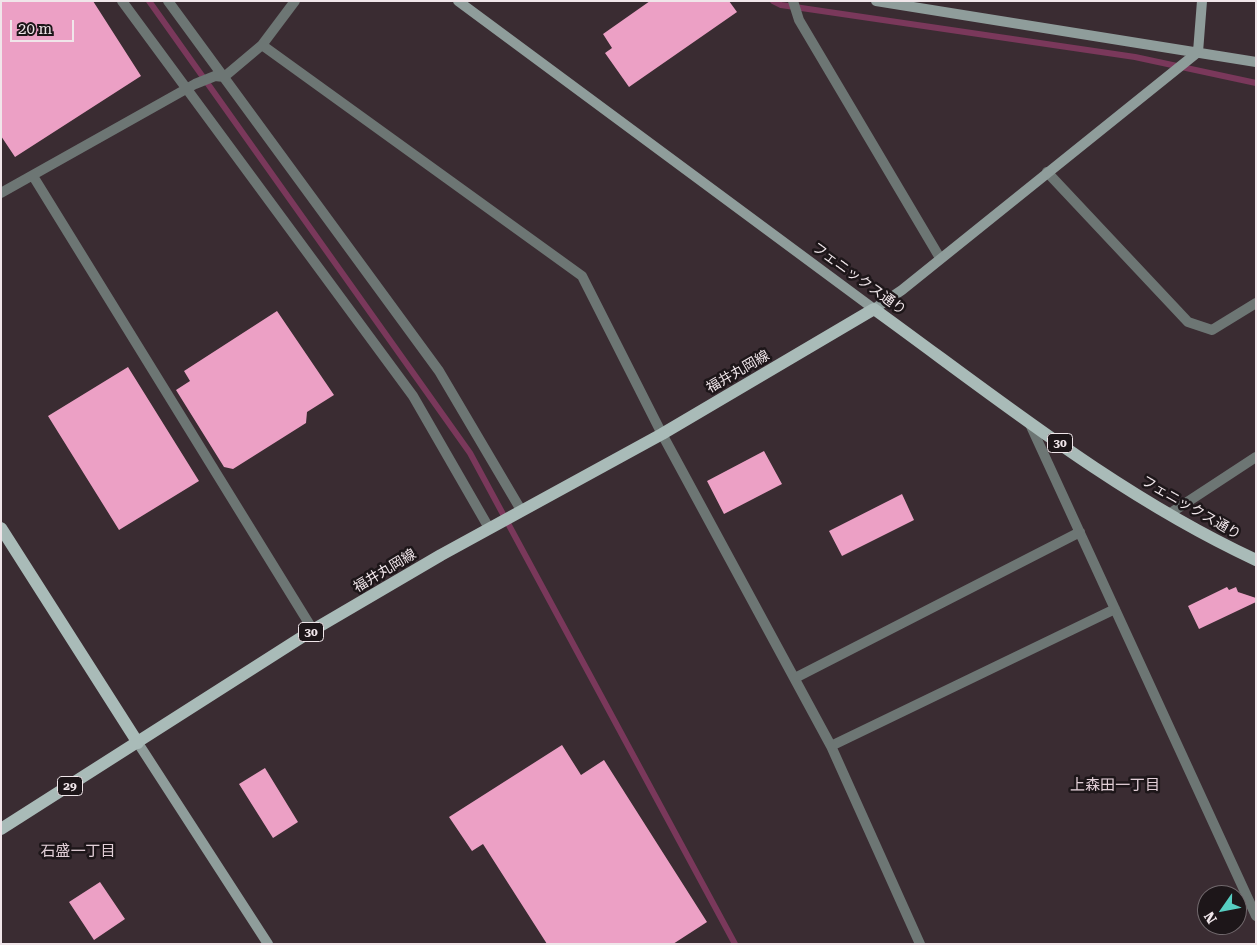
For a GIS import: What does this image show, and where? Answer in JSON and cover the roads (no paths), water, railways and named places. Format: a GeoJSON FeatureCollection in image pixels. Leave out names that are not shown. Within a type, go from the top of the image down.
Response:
{"type":"FeatureCollection","features":[{"type":"Feature","properties":{"kind":"main road","name":"フェニックス通り"},"geometry":{"type":"LineString","coordinates":[[874,309],[1029,422],[1118,483],[1215,541],[1256,560]]}},
{"type":"Feature","properties":{"kind":"main road","name":"福井丸岡線"},"geometry":{"type":"LineString","coordinates":[[138,743],[313,630],[521,510],[662,434],[874,309]]}},
{"type":"Feature","properties":{"kind":"main road"},"geometry":{"type":"LineString","coordinates":[[1,528],[138,743]]}},
{"type":"Feature","properties":{"kind":"main road","name":"29"},"geometry":{"type":"LineString","coordinates":[[1,829],[138,743]]}},
{"type":"Feature","properties":{"kind":"street"},"geometry":{"type":"LineString","coordinates":[[122,1],[191,87],[413,396],[489,528]]}},
{"type":"Feature","properties":{"kind":"street"},"geometry":{"type":"LineString","coordinates":[[168,1],[219,77],[439,371],[521,510]]}},
{"type":"Feature","properties":{"kind":"street"},"geometry":{"type":"LineString","coordinates":[[1,193],[191,87],[219,77],[262,45],[295,1]]}},
{"type":"Feature","properties":{"kind":"street","name":"フェニックス通り"},"geometry":{"type":"LineString","coordinates":[[458,1],[874,309]]}},
{"type":"Feature","properties":{"kind":"street"},"geometry":{"type":"LineString","coordinates":[[793,1],[799,20],[940,258]]}},
{"type":"Feature","properties":{"kind":"street"},"geometry":{"type":"LineString","coordinates":[[876,1],[1256,62]]}},
{"type":"Feature","properties":{"kind":"street"},"geometry":{"type":"LineString","coordinates":[[874,309],[902,290],[1198,52],[1202,1]]}},
{"type":"Feature","properties":{"kind":"street"},"geometry":{"type":"LineString","coordinates":[[262,45],[582,276],[662,434],[830,746],[920,944]]}},
{"type":"Feature","properties":{"kind":"street"},"geometry":{"type":"LineString","coordinates":[[1047,172],[1188,322],[1212,330],[1256,303]]}},
{"type":"Feature","properties":{"kind":"street"},"geometry":{"type":"LineString","coordinates":[[33,176],[313,630]]}},
{"type":"Feature","properties":{"kind":"street"},"geometry":{"type":"LineString","coordinates":[[1029,422],[1256,916]]}},
{"type":"Feature","properties":{"kind":"street"},"geometry":{"type":"LineString","coordinates":[[1170,514],[1256,458]]}},
{"type":"Feature","properties":{"kind":"street"},"geometry":{"type":"LineString","coordinates":[[795,678],[1080,532]]}},
{"type":"Feature","properties":{"kind":"street"},"geometry":{"type":"LineString","coordinates":[[830,746],[1115,609]]}},
{"type":"Feature","properties":{"kind":"street"},"geometry":{"type":"LineString","coordinates":[[138,743],[268,944]]}},
{"type":"Feature","properties":{"kind":"waterway"},"geometry":{"type":"LineString","coordinates":[[149,1],[470,453],[735,944]]}},
{"type":"Feature","properties":{"kind":"waterway"},"geometry":{"type":"LineString","coordinates":[[773,1],[781,5],[1135,57],[1256,83]]}},
{"type":"Feature","properties":{"kind":"district","name":"上森田一丁目"},"geometry":{"type":"Point","coordinates":[1115,786]}},
{"type":"Feature","properties":{"kind":"district","name":"石盛一丁目"},"geometry":{"type":"Point","coordinates":[78,852]}}]}
